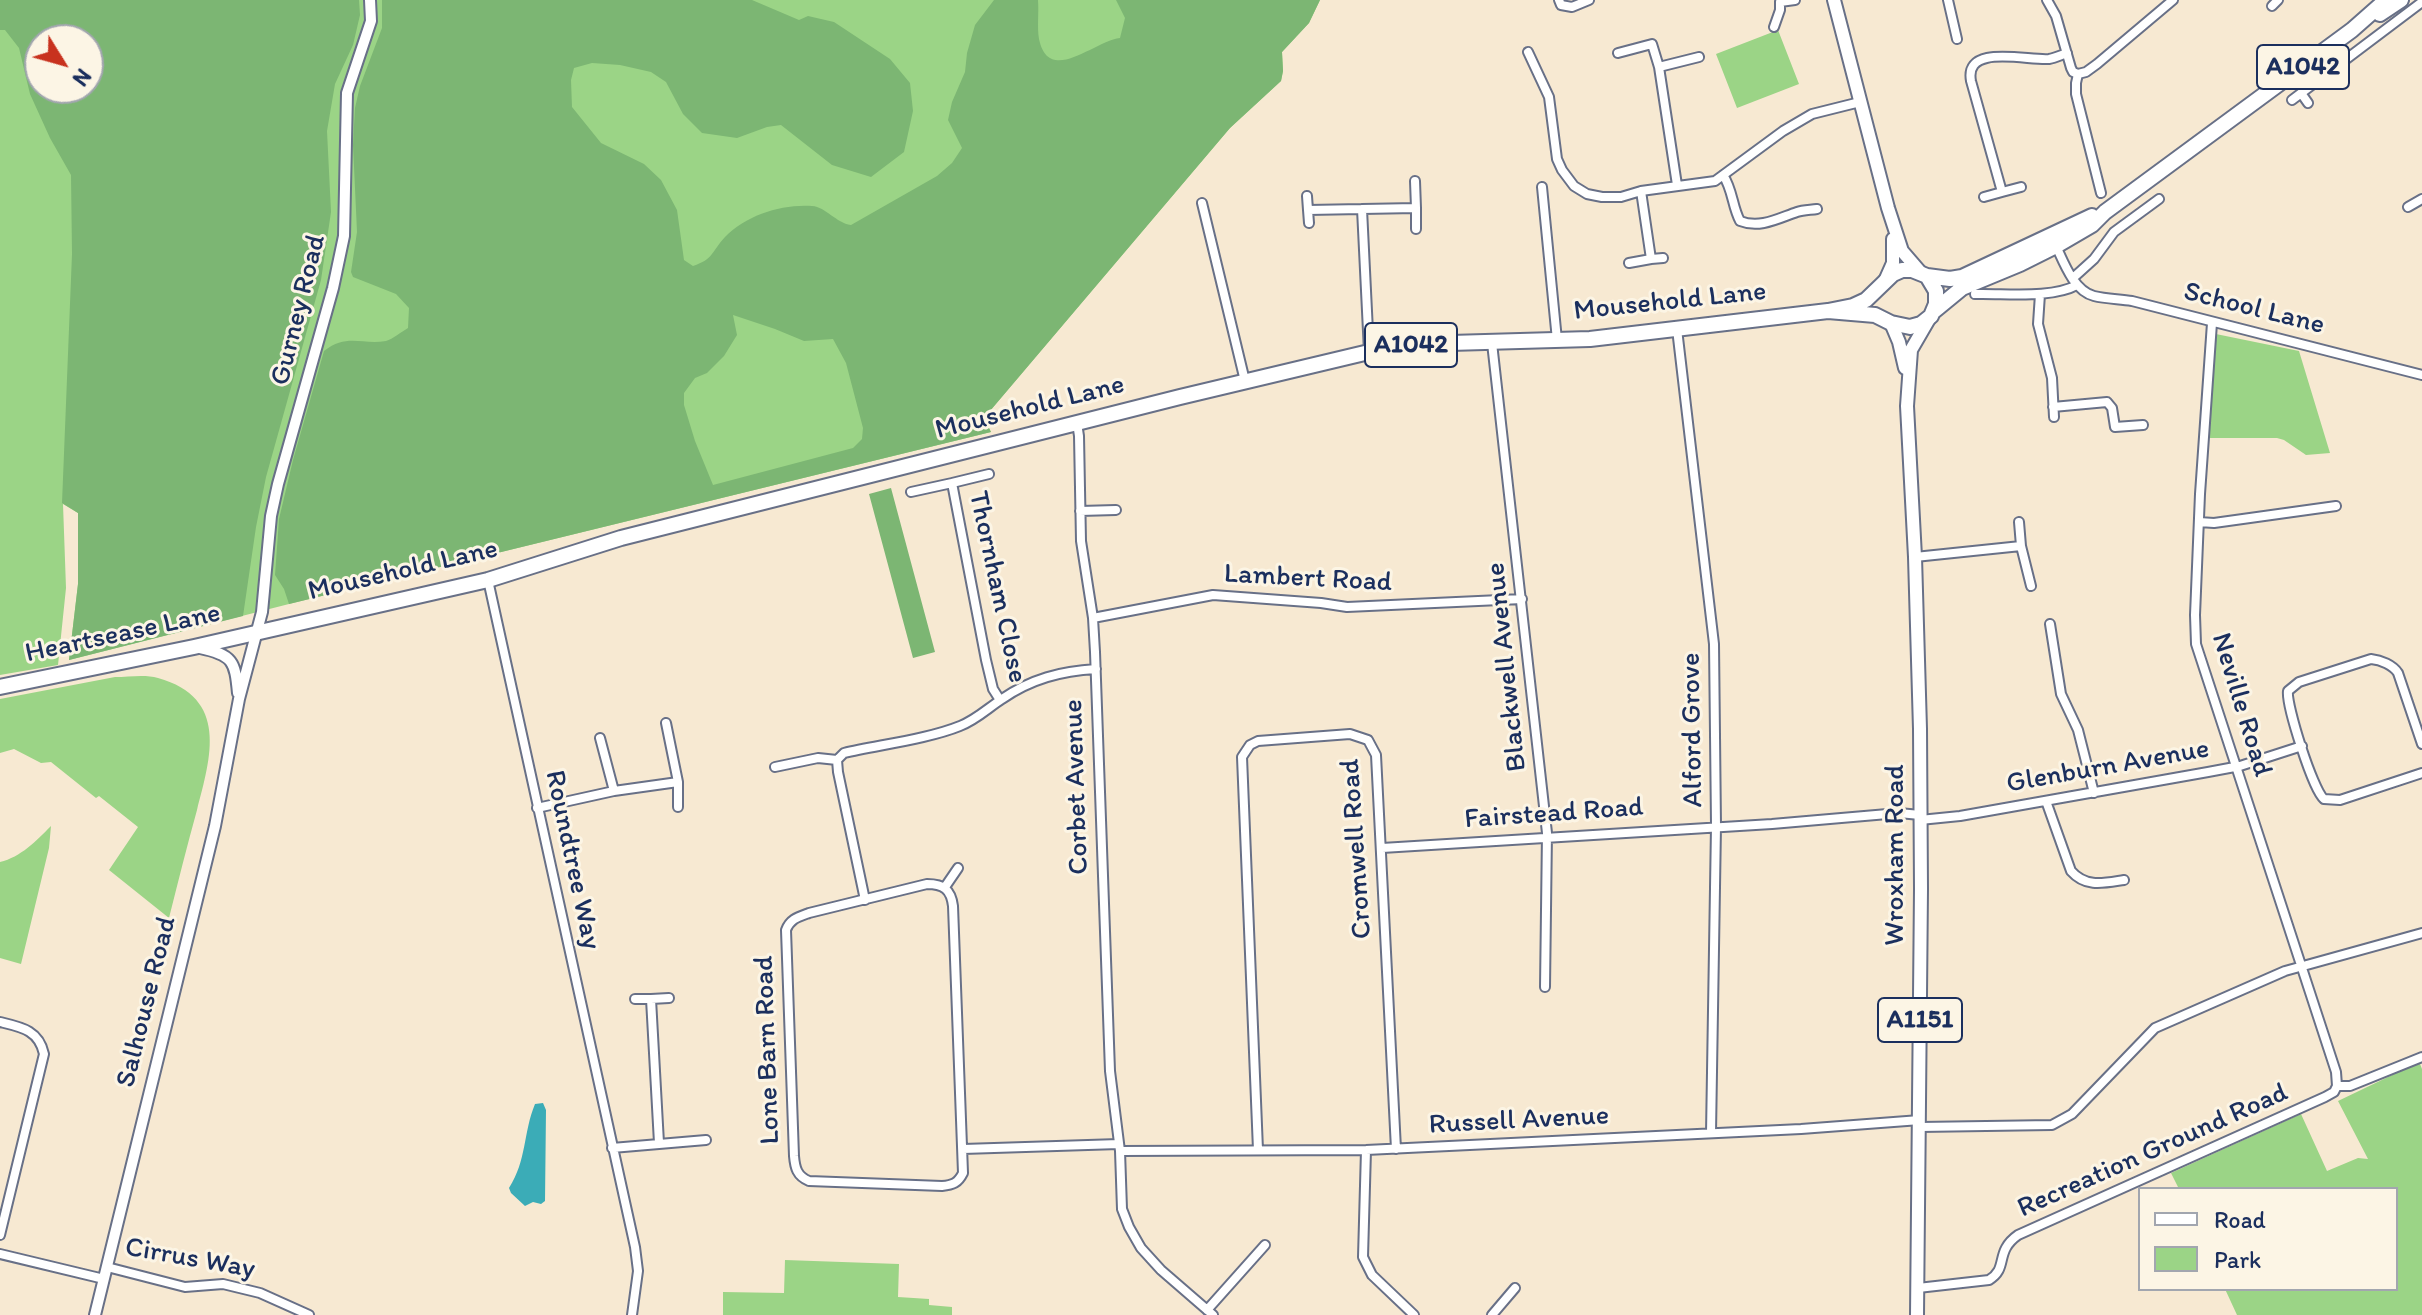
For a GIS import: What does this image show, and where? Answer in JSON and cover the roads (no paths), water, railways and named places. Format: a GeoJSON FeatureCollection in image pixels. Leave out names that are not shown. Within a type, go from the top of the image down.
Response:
{"type":"FeatureCollection","features":[{"type":"Feature","properties":{"kind":"highway","name":"A1042"},"geometry":{"type":"LineString","coordinates":[[2352,30],[2386,0]]}},
{"type":"Feature","properties":{"kind":"highway","name":"A1042"},"geometry":{"type":"LineString","coordinates":[[1932,314],[1962,288],[2020,264],[2092,225],[2105,212],[2352,30],[2401,0]]}},
{"type":"Feature","properties":{"kind":"highway","name":"A1042"},"geometry":{"type":"LineString","coordinates":[[1924,274],[1950,279],[1962,277],[2105,212]]}},
{"type":"Feature","properties":{"kind":"highway","name":"Mousehold Lane"},"geometry":{"type":"LineString","coordinates":[[257,631],[488,580],[621,538],[1369,352],[1450,343],[1557,340],[1828,311],[1866,300],[1893,274],[1902,270],[1924,274]]}},
{"type":"Feature","properties":{"kind":"highway"},"geometry":{"type":"LineString","coordinates":[[1924,274],[1936,291],[1932,314]]}},
{"type":"Feature","properties":{"kind":"highway"},"geometry":{"type":"LineString","coordinates":[[1883,283],[1879,302],[1888,321]]}},
{"type":"Feature","properties":{"kind":"highway","name":"Mousehold Lane"},"geometry":{"type":"LineString","coordinates":[[1828,311],[1862,312],[1910,327],[1921,324],[1932,314]]}},
{"type":"Feature","properties":{"kind":"highway","name":"Heartsease Lane"},"geometry":{"type":"LineString","coordinates":[[0,687],[257,631]]}},
{"type":"Feature","properties":{"kind":"main road"},"geometry":{"type":"LineString","coordinates":[[1834,0],[1902,251],[1924,274]]}},
{"type":"Feature","properties":{"kind":"main road"},"geometry":{"type":"LineString","coordinates":[[1883,283],[1893,263],[1894,253],[1888,208]]}},
{"type":"Feature","properties":{"kind":"main road","name":"Wroxham Road"},"geometry":{"type":"LineString","coordinates":[[1907,395],[1911,350],[1932,314]]}},
{"type":"Feature","properties":{"kind":"main road","name":"Wroxham Road"},"geometry":{"type":"LineString","coordinates":[[1888,321],[1899,342],[1907,395],[1919,683],[1917,1315]]}},
{"type":"Feature","properties":{"kind":"street","name":"Gurney Road"},"geometry":{"type":"LineString","coordinates":[[257,631],[271,516],[278,484],[333,288],[344,236],[347,93],[371,21],[370,0]]}},
{"type":"Feature","properties":{"kind":"street"},"geometry":{"type":"LineString","coordinates":[[1559,0],[1561,5],[1567,7],[1589,0]]}},
{"type":"Feature","properties":{"kind":"street"},"geometry":{"type":"LineString","coordinates":[[1774,27],[1780,2],[1795,0]]}},
{"type":"Feature","properties":{"kind":"street"},"geometry":{"type":"LineString","coordinates":[[1948,0],[1957,39]]}},
{"type":"Feature","properties":{"kind":"street"},"geometry":{"type":"LineString","coordinates":[[2047,0],[2056,16],[2073,72],[2078,74],[2097,64],[2173,0]]}},
{"type":"Feature","properties":{"kind":"street"},"geometry":{"type":"LineString","coordinates":[[2292,100],[2422,2]]}},
{"type":"Feature","properties":{"kind":"street"},"geometry":{"type":"LineString","coordinates":[[1618,53],[1652,44],[1659,67],[1677,185]]}},
{"type":"Feature","properties":{"kind":"street"},"geometry":{"type":"LineString","coordinates":[[1528,52],[1549,97],[1557,159],[1574,186],[1587,194],[1602,197],[1621,197],[1641,191],[1715,181],[1783,131],[1812,114],[1860,102]]}},
{"type":"Feature","properties":{"kind":"street"},"geometry":{"type":"LineString","coordinates":[[2002,192],[1969,73],[1978,60],[1990,56],[2050,59],[2067,53]]}},
{"type":"Feature","properties":{"kind":"street"},"geometry":{"type":"LineString","coordinates":[[1659,67],[1699,57]]}},
{"type":"Feature","properties":{"kind":"street"},"geometry":{"type":"LineString","coordinates":[[2078,74],[2076,94],[2101,193]]}},
{"type":"Feature","properties":{"kind":"street"},"geometry":{"type":"LineString","coordinates":[[2301,93],[2308,103]]}},
{"type":"Feature","properties":{"kind":"street"},"geometry":{"type":"LineString","coordinates":[[1723,175],[1731,190],[1734,210],[1740,221],[1750,225],[1817,209]]}},
{"type":"Feature","properties":{"kind":"street"},"geometry":{"type":"LineString","coordinates":[[1415,181],[1416,229]]}},
{"type":"Feature","properties":{"kind":"street"},"geometry":{"type":"LineString","coordinates":[[1542,187],[1557,340]]}},
{"type":"Feature","properties":{"kind":"street"},"geometry":{"type":"LineString","coordinates":[[1984,197],[2021,187]]}},
{"type":"Feature","properties":{"kind":"street"},"geometry":{"type":"LineString","coordinates":[[1641,191],[1651,259]]}},
{"type":"Feature","properties":{"kind":"street"},"geometry":{"type":"LineString","coordinates":[[1307,196],[1309,223]]}},
{"type":"Feature","properties":{"kind":"street"},"geometry":{"type":"LineString","coordinates":[[1975,294],[2040,294],[2070,289],[2114,232],[2159,199]]}},
{"type":"Feature","properties":{"kind":"street"},"geometry":{"type":"LineString","coordinates":[[2408,207],[2422,199]]}},
{"type":"Feature","properties":{"kind":"street"},"geometry":{"type":"LineString","coordinates":[[1202,203],[1245,381]]}},
{"type":"Feature","properties":{"kind":"street"},"geometry":{"type":"LineString","coordinates":[[1308,210],[1416,208]]}},
{"type":"Feature","properties":{"kind":"street"},"geometry":{"type":"LineString","coordinates":[[1362,209],[1369,352]]}},
{"type":"Feature","properties":{"kind":"street"},"geometry":{"type":"LineString","coordinates":[[2056,246],[2075,282]]}},
{"type":"Feature","properties":{"kind":"street"},"geometry":{"type":"LineString","coordinates":[[1629,263],[1663,258]]}},
{"type":"Feature","properties":{"kind":"street","name":"School Lane"},"geometry":{"type":"LineString","coordinates":[[2075,282],[2084,292],[2094,296],[2132,301],[2422,375]]}},
{"type":"Feature","properties":{"kind":"street"},"geometry":{"type":"LineString","coordinates":[[2040,294],[2038,324],[2052,378],[2054,412],[2107,402],[2112,408],[2115,427],[2143,425]]}},
{"type":"Feature","properties":{"kind":"street","name":"Neville Road"},"geometry":{"type":"LineString","coordinates":[[2212,323],[2199,522],[2196,644],[2336,1072],[2337,1086]]}},
{"type":"Feature","properties":{"kind":"street","name":"Alford Grove"},"geometry":{"type":"LineString","coordinates":[[1677,329],[1714,644],[1716,826],[1711,1133]]}},
{"type":"Feature","properties":{"kind":"street","name":"Blackwell Avenue"},"geometry":{"type":"LineString","coordinates":[[1492,343],[1548,837],[1545,987]]}},
{"type":"Feature","properties":{"kind":"street","name":"Corbet Avenue"},"geometry":{"type":"LineString","coordinates":[[1077,423],[1081,541],[1093,618],[1096,669],[1110,1071],[1120,1148],[1122,1209],[1141,1248],[1161,1270],[1210,1312]]}},
{"type":"Feature","properties":{"kind":"street","name":"Thornham Close"},"geometry":{"type":"LineString","coordinates":[[911,492],[989,474]]}},
{"type":"Feature","properties":{"kind":"street","name":"Thornham Close"},"geometry":{"type":"LineString","coordinates":[[952,483],[986,660],[993,689],[1000,700]]}},
{"type":"Feature","properties":{"kind":"street"},"geometry":{"type":"LineString","coordinates":[[2199,522],[2214,523],[2336,506]]}},
{"type":"Feature","properties":{"kind":"street"},"geometry":{"type":"LineString","coordinates":[[1080,511],[1116,510]]}},
{"type":"Feature","properties":{"kind":"street"},"geometry":{"type":"LineString","coordinates":[[2019,522],[2021,546],[2031,586]]}},
{"type":"Feature","properties":{"kind":"street"},"geometry":{"type":"LineString","coordinates":[[1915,557],[2021,546]]}},
{"type":"Feature","properties":{"kind":"street","name":"Roundtree Way"},"geometry":{"type":"LineString","coordinates":[[488,580],[637,1261],[632,1315]]}},
{"type":"Feature","properties":{"kind":"street","name":"Lambert Road"},"geometry":{"type":"LineString","coordinates":[[1093,618],[1213,595],[1347,607],[1522,599]]}},
{"type":"Feature","properties":{"kind":"street"},"geometry":{"type":"LineString","coordinates":[[2050,624],[2061,694],[2078,730],[2094,793]]}},
{"type":"Feature","properties":{"kind":"street","name":"Salhouse Road"},"geometry":{"type":"LineString","coordinates":[[95,1315],[215,826],[239,699],[257,631]]}},
{"type":"Feature","properties":{"kind":"street"},"geometry":{"type":"LineString","coordinates":[[2052,636],[2063,634]]}},
{"type":"Feature","properties":{"kind":"street","name":"Salhouse Road"},"geometry":{"type":"LineString","coordinates":[[194,647],[222,653],[231,661],[235,668],[239,699]]}},
{"type":"Feature","properties":{"kind":"street"},"geometry":{"type":"LineString","coordinates":[[2422,744],[2395,668],[2377,659],[2299,682],[2288,691],[2289,707],[2315,787],[2324,799],[2340,800],[2422,773]]}},
{"type":"Feature","properties":{"kind":"street"},"geometry":{"type":"LineString","coordinates":[[865,900],[836,764],[844,753],[950,730],[1039,679],[1096,669]]}},
{"type":"Feature","properties":{"kind":"street"},"geometry":{"type":"LineString","coordinates":[[666,723],[678,782],[678,807]]}},
{"type":"Feature","properties":{"kind":"street","name":"Cromwell Road"},"geometry":{"type":"LineString","coordinates":[[1258,1150],[1242,766],[1245,750],[1258,741],[1350,734],[1368,740],[1376,755],[1396,1149]]}},
{"type":"Feature","properties":{"kind":"street"},"geometry":{"type":"LineString","coordinates":[[600,738],[614,791]]}},
{"type":"Feature","properties":{"kind":"street","name":"Glenburn Avenue"},"geometry":{"type":"LineString","coordinates":[[1920,817],[1960,816],[2094,793],[2235,766],[2302,746]]}},
{"type":"Feature","properties":{"kind":"street"},"geometry":{"type":"LineString","coordinates":[[775,767],[818,758],[837,760]]}},
{"type":"Feature","properties":{"kind":"street"},"geometry":{"type":"LineString","coordinates":[[537,808],[614,791],[678,782]]}},
{"type":"Feature","properties":{"kind":"street"},"geometry":{"type":"LineString","coordinates":[[2046,801],[2071,871],[2088,883],[2124,880]]}},
{"type":"Feature","properties":{"kind":"street","name":"Fairstead Road"},"geometry":{"type":"LineString","coordinates":[[1382,848],[1899,813],[1920,817]]}},
{"type":"Feature","properties":{"kind":"street"},"geometry":{"type":"LineString","coordinates":[[945,887],[958,868]]}},
{"type":"Feature","properties":{"kind":"street","name":"Lone Barn Road"},"geometry":{"type":"LineString","coordinates":[[927,884],[945,887],[952,897],[963,1183],[942,1186],[809,1181],[803,1179],[795,1166],[786,930],[795,917],[865,900],[927,884]]}},
{"type":"Feature","properties":{"kind":"street","name":"Russell Avenue"},"geometry":{"type":"LineString","coordinates":[[1120,1148],[1366,1150],[1920,1123],[2042,1127],[2060,1122],[2072,1114],[2155,1028],[2301,967],[2422,933]]}},
{"type":"Feature","properties":{"kind":"street"},"geometry":{"type":"LineString","coordinates":[[635,999],[669,998]]}},
{"type":"Feature","properties":{"kind":"street"},"geometry":{"type":"LineString","coordinates":[[651,999],[659,1143]]}},
{"type":"Feature","properties":{"kind":"street"},"geometry":{"type":"LineString","coordinates":[[0,1022],[30,1031],[37,1037],[44,1054],[0,1235]]}},
{"type":"Feature","properties":{"kind":"street","name":"Recreation Ground Road"},"geometry":{"type":"LineString","coordinates":[[1918,1288],[1989,1280],[2000,1269],[2003,1250],[2018,1235],[2325,1097],[2337,1086],[2350,1086],[2422,1057]]}},
{"type":"Feature","properties":{"kind":"street"},"geometry":{"type":"LineString","coordinates":[[612,1148],[706,1140]]}},
{"type":"Feature","properties":{"kind":"street"},"geometry":{"type":"LineString","coordinates":[[963,1149],[1120,1148]]}},
{"type":"Feature","properties":{"kind":"street"},"geometry":{"type":"LineString","coordinates":[[1366,1150],[1363,1257],[1372,1275],[1414,1315]]}},
{"type":"Feature","properties":{"kind":"street"},"geometry":{"type":"LineString","coordinates":[[1210,1312],[1265,1245]]}},
{"type":"Feature","properties":{"kind":"street","name":"Cirrus Way"},"geometry":{"type":"LineString","coordinates":[[0,1254],[185,1287],[223,1284],[260,1293],[309,1315]]}},
{"type":"Feature","properties":{"kind":"street"},"geometry":{"type":"LineString","coordinates":[[1492,1315],[1515,1288]]}},
{"type":"Feature","properties":{"kind":"water"},"geometry":{"type":"Polygon","coordinates":[[[543,1103],[546,1110],[545,1201],[525,1206],[509,1188],[519,1167],[535,1104],[543,1103]]]}}]}
